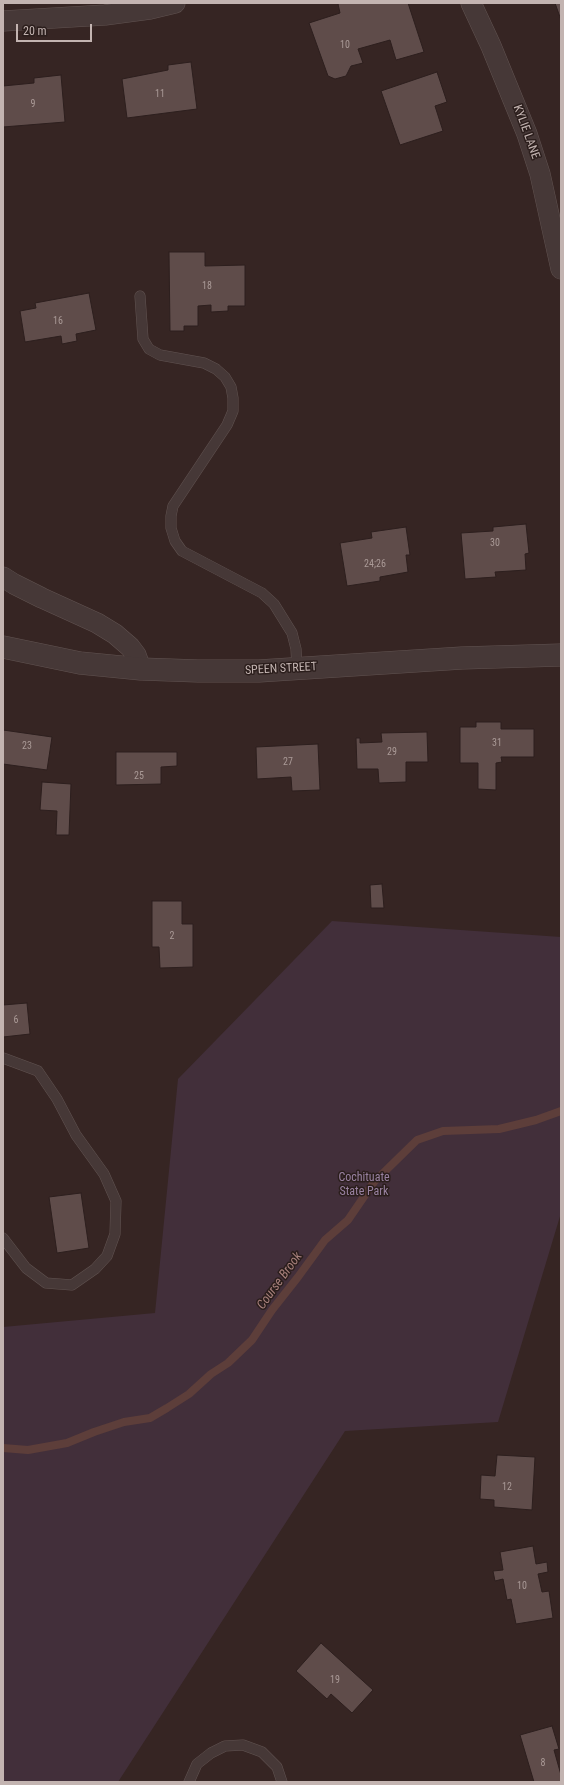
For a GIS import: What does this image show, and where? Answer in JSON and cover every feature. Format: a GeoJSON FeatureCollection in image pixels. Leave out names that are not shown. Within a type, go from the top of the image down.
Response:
{"type":"FeatureCollection","features":[{"type":"Feature","properties":{"kind":"street"},"geometry":{"type":"LineString","coordinates":[[3,21],[26,11],[105,15],[150,9],[175,3]]}},
{"type":"Feature","properties":{"kind":"street","name":"KYLIE LANE"},"geometry":{"type":"LineString","coordinates":[[470,3],[497,60],[527,134],[540,174],[561,269]]}},
{"type":"Feature","properties":{"kind":"street"},"geometry":{"type":"LineString","coordinates":[[3,577],[42,598],[97,623],[115,634],[130,647],[136,655],[141,669]]}},
{"type":"Feature","properties":{"kind":"street","name":"SPEEN STREET"},"geometry":{"type":"LineString","coordinates":[[3,647],[80,663],[141,669],[198,671],[259,671],[469,658],[561,655]]}},
{"type":"Feature","properties":{"kind":"lane"},"geometry":{"type":"LineString","coordinates":[[140,296],[143,339],[149,349],[160,355],[204,363],[216,369],[225,377],[232,387],[233,411],[227,425],[173,506],[171,528],[175,541],[182,551],[262,593],[274,604],[292,633],[296,649],[297,668]]}},
{"type":"Feature","properties":{"kind":"lane"},"geometry":{"type":"LineString","coordinates":[[3,1058],[38,1071],[57,1099],[76,1135],[104,1174],[116,1202],[115,1234],[107,1256],[95,1269],[72,1285],[46,1283],[26,1268],[3,1238]]}},
{"type":"Feature","properties":{"kind":"lane"},"geometry":{"type":"LineString","coordinates":[[189,1782],[197,1764],[211,1753],[225,1746],[243,1744],[262,1752],[277,1767],[282,1782]]}},
{"type":"Feature","properties":{"kind":"green space","name":"Cochituate State Park"},"geometry":{"type":"Polygon","coordinates":[[[332,921],[561,937],[561,1213],[498,1422],[345,1431],[118,1782],[3,1782],[3,1327],[155,1313],[178,1079],[332,921]]]}},
{"type":"Feature","properties":{"kind":"building"},"geometry":{"type":"Polygon","coordinates":[[[408,3],[424,52],[396,60],[390,40],[358,49],[363,63],[351,66],[346,76],[335,79],[328,76],[309,23],[340,13],[338,4],[408,3]]]}},
{"type":"Feature","properties":{"kind":"building"},"geometry":{"type":"Polygon","coordinates":[[[555,3],[561,3],[561,20],[555,3]]]}},
{"type":"Feature","properties":{"kind":"building"},"geometry":{"type":"Polygon","coordinates":[[[191,62],[197,109],[127,118],[122,79],[168,70],[168,65],[191,62]]]}},
{"type":"Feature","properties":{"kind":"building"},"geometry":{"type":"Polygon","coordinates":[[[437,72],[447,102],[435,106],[443,131],[400,145],[381,91],[437,72]]]}},
{"type":"Feature","properties":{"kind":"building"},"geometry":{"type":"Polygon","coordinates":[[[61,75],[65,122],[3,127],[3,86],[34,83],[34,78],[61,75]]]}},
{"type":"Feature","properties":{"kind":"building"},"geometry":{"type":"Polygon","coordinates":[[[169,252],[205,252],[205,266],[245,265],[245,306],[228,306],[228,311],[211,312],[211,305],[198,306],[198,326],[184,326],[184,331],[170,331],[169,252]]]}},
{"type":"Feature","properties":{"kind":"building"},"geometry":{"type":"Polygon","coordinates":[[[89,293],[96,330],[76,334],[77,341],[62,344],[61,336],[25,342],[20,311],[36,308],[35,303],[89,293]]]}},
{"type":"Feature","properties":{"kind":"building"},"geometry":{"type":"Polygon","coordinates":[[[526,524],[529,553],[525,554],[526,570],[495,572],[496,577],[465,579],[461,533],[493,531],[493,527],[526,524]]]}},
{"type":"Feature","properties":{"kind":"building"},"geometry":{"type":"Polygon","coordinates":[[[406,527],[410,555],[406,555],[408,572],[380,577],[380,581],[347,586],[340,543],[372,538],[371,532],[406,527]]]}},
{"type":"Feature","properties":{"kind":"building"},"geometry":{"type":"Polygon","coordinates":[[[476,722],[501,722],[501,729],[534,729],[534,757],[501,757],[502,762],[496,763],[496,790],[478,789],[478,763],[460,763],[460,727],[476,727],[476,722]]]}},
{"type":"Feature","properties":{"kind":"building"},"geometry":{"type":"Polygon","coordinates":[[[3,730],[52,737],[47,770],[3,764],[3,730]]]}},
{"type":"Feature","properties":{"kind":"building"},"geometry":{"type":"Polygon","coordinates":[[[427,732],[428,762],[406,762],[406,782],[379,783],[378,769],[357,769],[356,738],[360,738],[360,743],[382,742],[381,733],[427,732]]]}},
{"type":"Feature","properties":{"kind":"building"},"geometry":{"type":"Polygon","coordinates":[[[318,744],[320,790],[292,791],[291,777],[257,779],[256,747],[318,744]]]}},
{"type":"Feature","properties":{"kind":"building"},"geometry":{"type":"Polygon","coordinates":[[[116,752],[177,752],[177,766],[161,767],[161,784],[116,785],[116,752]]]}},
{"type":"Feature","properties":{"kind":"building"},"geometry":{"type":"Polygon","coordinates":[[[42,782],[71,784],[69,835],[56,835],[57,811],[40,810],[42,782]]]}},
{"type":"Feature","properties":{"kind":"building"},"geometry":{"type":"Polygon","coordinates":[[[382,884],[384,908],[371,908],[370,885],[382,884]]]}},
{"type":"Feature","properties":{"kind":"building"},"geometry":{"type":"Polygon","coordinates":[[[152,901],[182,901],[182,924],[193,924],[193,967],[160,968],[159,947],[152,947],[152,901]]]}},
{"type":"Feature","properties":{"kind":"building"},"geometry":{"type":"Polygon","coordinates":[[[27,1003],[30,1034],[3,1037],[3,1005],[27,1003]]]}},
{"type":"Feature","properties":{"kind":"building"},"geometry":{"type":"Polygon","coordinates":[[[81,1193],[89,1248],[57,1253],[49,1197],[81,1193]]]}},
{"type":"Feature","properties":{"kind":"building"},"geometry":{"type":"Polygon","coordinates":[[[497,1455],[535,1457],[532,1510],[494,1507],[494,1500],[480,1499],[481,1475],[495,1476],[497,1455]]]}},
{"type":"Feature","properties":{"kind":"building"},"geometry":{"type":"Polygon","coordinates":[[[533,1546],[536,1564],[547,1562],[548,1572],[538,1574],[542,1592],[549,1591],[553,1618],[516,1624],[511,1599],[507,1600],[503,1579],[495,1581],[493,1571],[503,1570],[500,1552],[533,1546]]]}},
{"type":"Feature","properties":{"kind":"building"},"geometry":{"type":"Polygon","coordinates":[[[321,1643],[373,1690],[352,1713],[331,1694],[327,1699],[296,1671],[321,1643]]]}},
{"type":"Feature","properties":{"kind":"building"},"geometry":{"type":"Polygon","coordinates":[[[552,1726],[559,1749],[554,1750],[561,1775],[561,1782],[534,1782],[520,1735],[552,1726]]]}},
{"type":"Feature","properties":{"kind":"waterway","name":"Course Brook"},"geometry":{"type":"LineString","coordinates":[[3,1448],[28,1450],[67,1443],[124,1422],[150,1418],[167,1408],[189,1394],[211,1374],[228,1363],[252,1340],[272,1310],[325,1240],[348,1220],[374,1182],[417,1140],[443,1131],[499,1129],[536,1120],[561,1111]]}}]}
